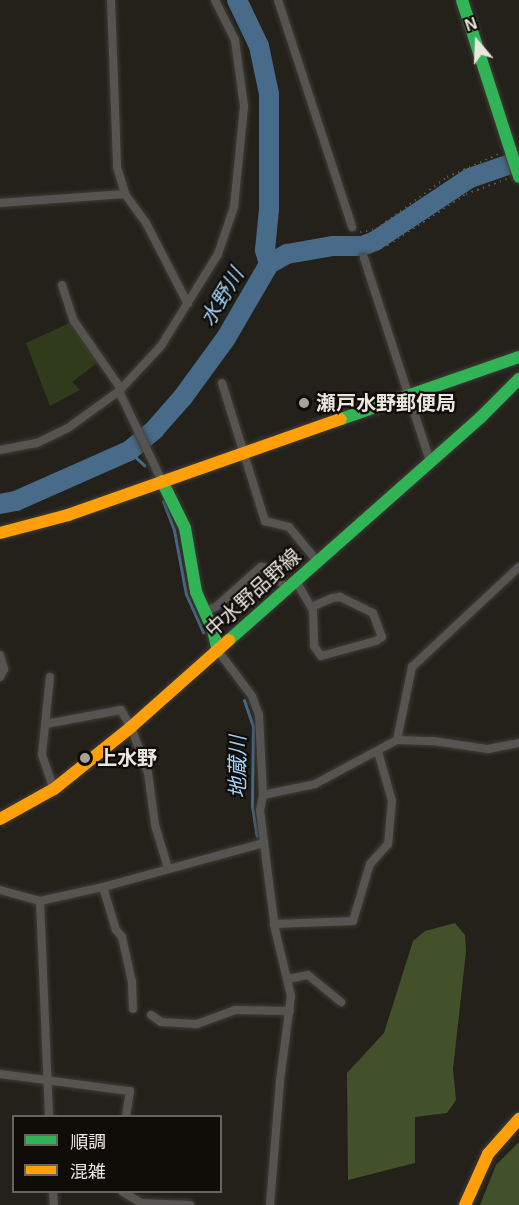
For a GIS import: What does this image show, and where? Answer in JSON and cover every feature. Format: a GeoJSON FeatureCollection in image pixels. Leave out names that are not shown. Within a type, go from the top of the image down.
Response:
{"type":"FeatureCollection","features":[{"type":"Feature","properties":{"kind":"main road"},"geometry":{"type":"LineString","coordinates":[[462,0],[518,175]]}},
{"type":"Feature","properties":{"kind":"main road"},"geometry":{"type":"LineString","coordinates":[[0,533],[68,514],[519,357]]}},
{"type":"Feature","properties":{"kind":"main road","name":"中水野品野線"},"geometry":{"type":"LineString","coordinates":[[0,819],[54,789],[131,727],[481,417],[519,379]]}},
{"type":"Feature","properties":{"kind":"main road"},"geometry":{"type":"LineString","coordinates":[[162,481],[170,493],[185,528],[196,592],[213,630],[218,651]]}},
{"type":"Feature","properties":{"kind":"main road"},"geometry":{"type":"LineString","coordinates":[[465,1205],[470,1189],[488,1154],[519,1119]]}},
{"type":"Feature","properties":{"kind":"street"},"geometry":{"type":"LineString","coordinates":[[111,0],[117,167],[125,194],[146,223],[188,304]]}},
{"type":"Feature","properties":{"kind":"street"},"geometry":{"type":"LineString","coordinates":[[0,450],[37,443],[68,428],[120,390],[161,346],[218,254],[234,207],[244,106],[235,40],[215,0]]}},
{"type":"Feature","properties":{"kind":"street"},"geometry":{"type":"LineString","coordinates":[[278,0],[352,227]]}},
{"type":"Feature","properties":{"kind":"street"},"geometry":{"type":"LineString","coordinates":[[0,203],[125,194]]}},
{"type":"Feature","properties":{"kind":"street"},"geometry":{"type":"LineString","coordinates":[[364,258],[430,461]]}},
{"type":"Feature","properties":{"kind":"street"},"geometry":{"type":"LineString","coordinates":[[62,285],[74,321],[120,390],[123,401],[162,481]]}},
{"type":"Feature","properties":{"kind":"street"},"geometry":{"type":"LineString","coordinates":[[222,383],[265,521],[289,527],[317,561]]}},
{"type":"Feature","properties":{"kind":"street"},"geometry":{"type":"LineString","coordinates":[[205,612],[217,606],[261,567],[268,568],[291,585],[312,607],[315,646],[321,656],[382,637],[373,613],[340,597],[312,607]]}},
{"type":"Feature","properties":{"kind":"street"},"geometry":{"type":"LineString","coordinates":[[397,740],[412,667],[519,567]]}},
{"type":"Feature","properties":{"kind":"street"},"geometry":{"type":"LineString","coordinates":[[218,651],[252,696],[259,715],[262,795],[260,810],[274,924],[288,979],[290,1011],[280,1081],[270,1205]]}},
{"type":"Feature","properties":{"kind":"street"},"geometry":{"type":"LineString","coordinates":[[0,655],[4,669],[0,677]]}},
{"type":"Feature","properties":{"kind":"street"},"geometry":{"type":"LineString","coordinates":[[50,676],[42,755],[54,789]]}},
{"type":"Feature","properties":{"kind":"street"},"geometry":{"type":"LineString","coordinates":[[46,723],[121,711],[131,727],[148,773],[154,825],[168,868]]}},
{"type":"Feature","properties":{"kind":"street"},"geometry":{"type":"LineString","coordinates":[[262,795],[315,784],[397,740],[433,741],[488,749],[519,743]]}},
{"type":"Feature","properties":{"kind":"street"},"geometry":{"type":"LineString","coordinates":[[274,924],[353,921],[370,864],[388,844],[392,801],[378,752]]}},
{"type":"Feature","properties":{"kind":"street"},"geometry":{"type":"LineString","coordinates":[[0,890],[40,901],[103,887],[264,843]]}},
{"type":"Feature","properties":{"kind":"street"},"geometry":{"type":"LineString","coordinates":[[103,887],[116,930],[122,937],[132,982],[133,1009]]}},
{"type":"Feature","properties":{"kind":"street"},"geometry":{"type":"LineString","coordinates":[[40,901],[49,1115]]}},
{"type":"Feature","properties":{"kind":"street"},"geometry":{"type":"LineString","coordinates":[[288,979],[308,975],[341,1002]]}},
{"type":"Feature","properties":{"kind":"street"},"geometry":{"type":"LineString","coordinates":[[151,1016],[161,1022],[197,1024],[235,1010],[290,1011]]}},
{"type":"Feature","properties":{"kind":"street"},"geometry":{"type":"LineString","coordinates":[[0,1074],[130,1091],[126,1115]]}},
{"type":"Feature","properties":{"kind":"street"},"geometry":{"type":"LineString","coordinates":[[126,1193],[141,1203],[190,1205]]}},
{"type":"Feature","properties":{"kind":"path"},"geometry":{"type":"LineString","coordinates":[[352,227],[357,232],[376,229],[447,177],[511,152]]}},
{"type":"Feature","properties":{"kind":"path"},"geometry":{"type":"LineString","coordinates":[[364,258],[459,198],[518,175]]}},
{"type":"Feature","properties":{"kind":"green space"},"geometry":{"type":"Polygon","coordinates":[[[74,321],[101,360],[72,382],[80,390],[50,406],[26,343],[74,321]]]}},
{"type":"Feature","properties":{"kind":"green space"},"geometry":{"type":"Polygon","coordinates":[[[455,923],[465,935],[466,951],[453,1069],[456,1100],[447,1113],[415,1117],[415,1163],[348,1180],[347,1073],[384,1033],[413,941],[425,931],[455,923]]]}},
{"type":"Feature","properties":{"kind":"green space"},"geometry":{"type":"Polygon","coordinates":[[[519,1142],[519,1205],[480,1205],[496,1165],[519,1142]]]}},
{"type":"Feature","properties":{"kind":"waterway","name":"水野川"},"geometry":{"type":"LineString","coordinates":[[0,504],[16,501],[129,451],[154,430],[183,397],[226,338],[269,264],[265,250],[269,209],[269,94],[259,46],[237,0]]}},
{"type":"Feature","properties":{"kind":"waterway"},"geometry":{"type":"LineString","coordinates":[[269,264],[287,254],[333,246],[362,246],[375,241],[470,178],[519,161]]}},
{"type":"Feature","properties":{"kind":"waterway","name":"地蔵川"},"geometry":{"type":"LineString","coordinates":[[129,451],[144,465]]}},
{"type":"Feature","properties":{"kind":"waterway","name":"地蔵川"},"geometry":{"type":"LineString","coordinates":[[163,501],[174,530],[186,594],[203,632]]}},
{"type":"Feature","properties":{"kind":"waterway","name":"地蔵川"},"geometry":{"type":"LineString","coordinates":[[244,700],[253,726],[252,806],[257,836]]}},
{"type":"Feature","properties":{"kind":"traffic: fast"},"geometry":{"type":"LineString","coordinates":[[462,0],[519,177]]}},
{"type":"Feature","properties":{"kind":"traffic: fast"},"geometry":{"type":"LineString","coordinates":[[341,419],[519,357]]}},
{"type":"Feature","properties":{"kind":"traffic: fast"},"geometry":{"type":"LineString","coordinates":[[229,640],[481,417],[519,379]]}},
{"type":"Feature","properties":{"kind":"traffic: fast"},"geometry":{"type":"LineString","coordinates":[[162,481],[185,528],[196,592],[213,630],[218,651]]}},
{"type":"Feature","properties":{"kind":"traffic: slow"},"geometry":{"type":"LineString","coordinates":[[0,533],[68,515],[341,419]]}},
{"type":"Feature","properties":{"kind":"traffic: slow"},"geometry":{"type":"LineString","coordinates":[[0,819],[54,789],[131,727],[229,640]]}},
{"type":"Feature","properties":{"kind":"traffic: slow"},"geometry":{"type":"LineString","coordinates":[[465,1205],[488,1154],[519,1119]]}},
{"type":"Feature","properties":{"kind":"place","name":"瀬戸水野郵便局"},"geometry":{"type":"Point","coordinates":[304,403]}},
{"type":"Feature","properties":{"kind":"place","name":"上水野"},"geometry":{"type":"Point","coordinates":[85,758]}}]}
